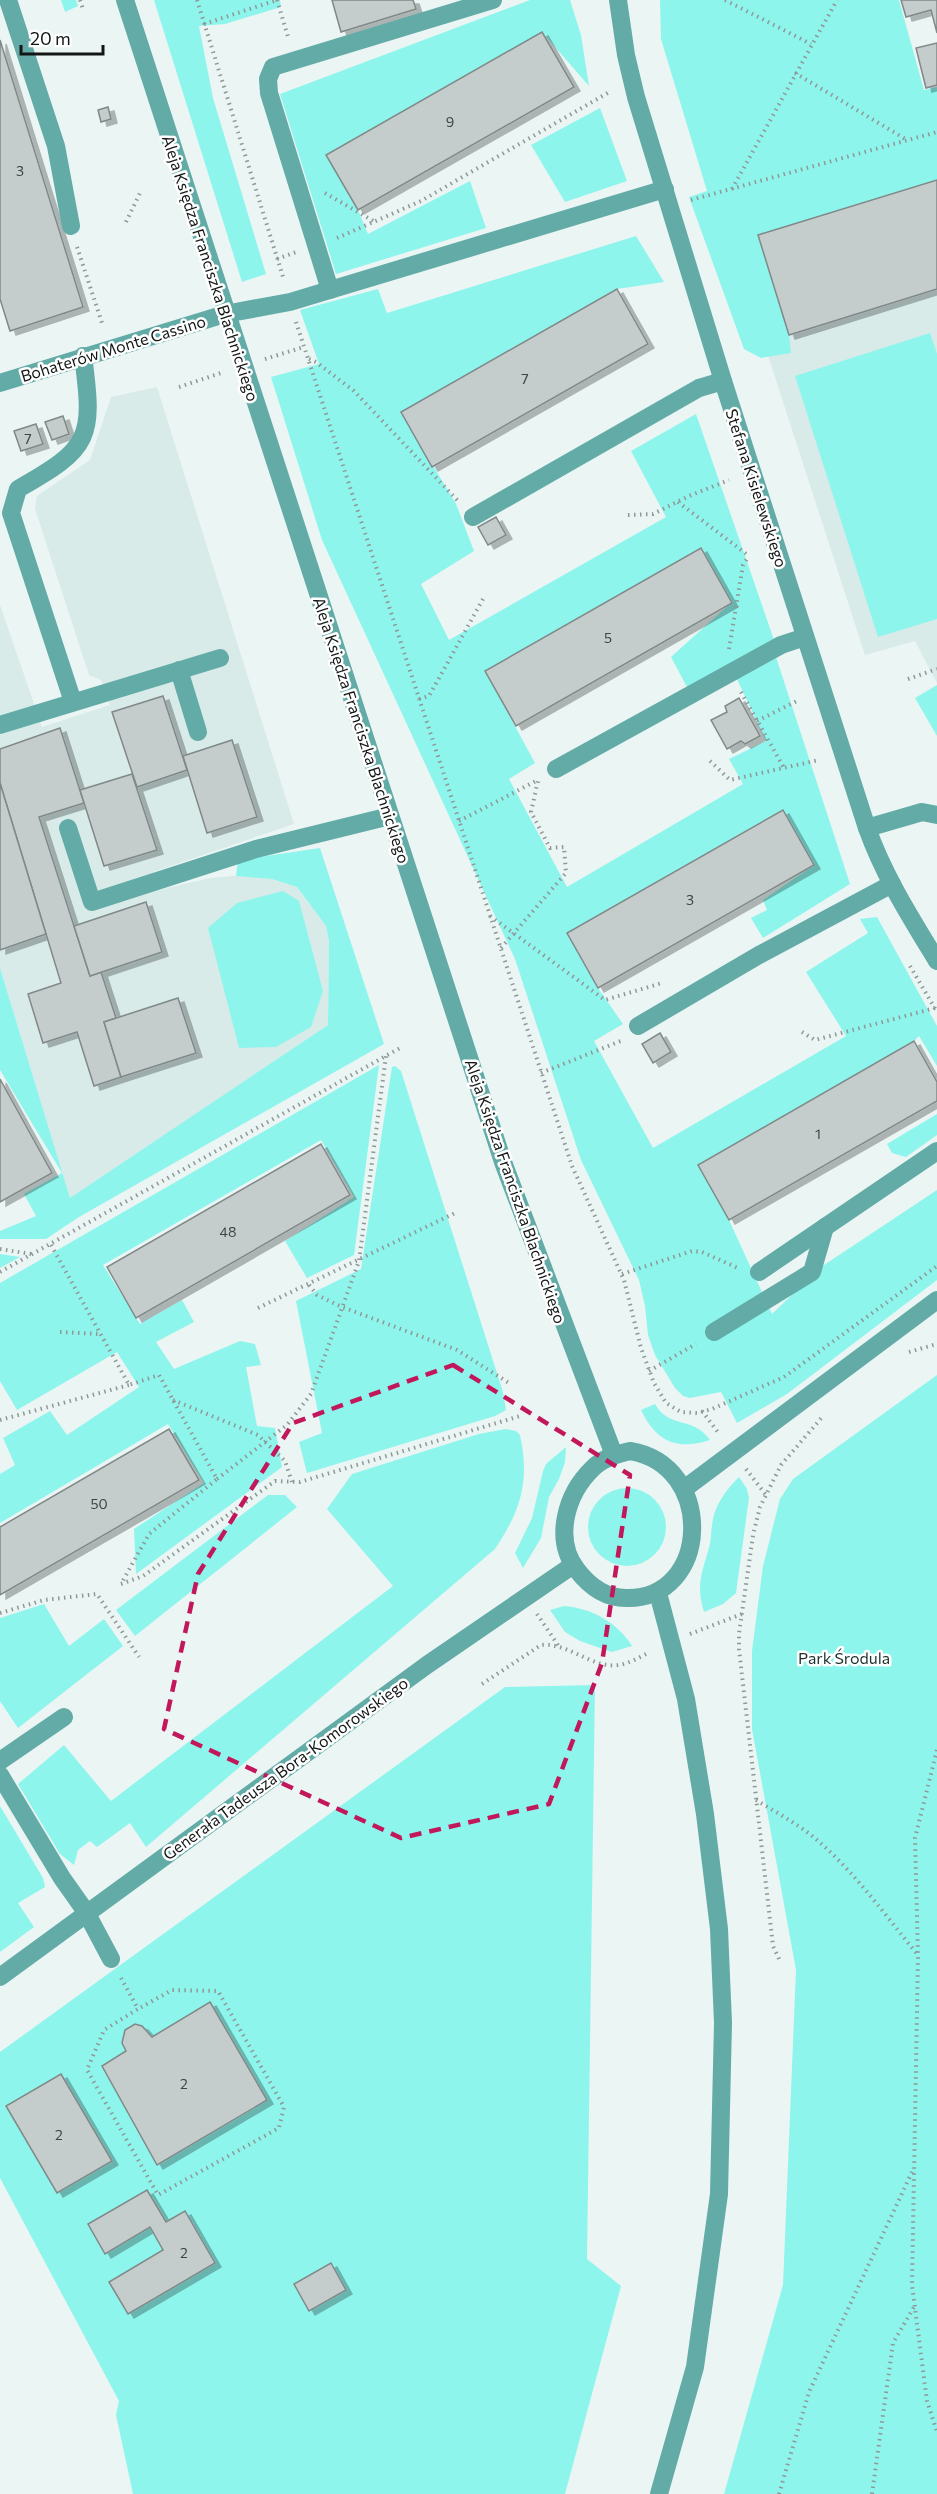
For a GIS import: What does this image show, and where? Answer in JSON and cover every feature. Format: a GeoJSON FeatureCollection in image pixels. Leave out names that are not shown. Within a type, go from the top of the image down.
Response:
{"type":"FeatureCollection","features":[{"type":"Feature","properties":{"kind":"street"},"geometry":{"type":"LineString","coordinates":[[8,0],[56,146],[71,226]]}},
{"type":"Feature","properties":{"kind":"street","name":"Aleja Księdza Franciszka Blachnickiego"},"geometry":{"type":"LineString","coordinates":[[125,0],[225,314],[503,1161],[614,1455]]}},
{"type":"Feature","properties":{"kind":"street"},"geometry":{"type":"LineString","coordinates":[[330,290],[269,93],[268,79],[273,67],[493,0]]}},
{"type":"Feature","properties":{"kind":"street","name":"Stefana Kisielewskiego"},"geometry":{"type":"LineString","coordinates":[[618,0],[626,55],[636,97],[723,381],[867,828],[876,854],[937,961]]}},
{"type":"Feature","properties":{"kind":"street","name":"Bohaterów Monte Cassino"},"geometry":{"type":"LineString","coordinates":[[0,383],[225,314],[290,302],[668,197]]}},
{"type":"Feature","properties":{"kind":"street"},"geometry":{"type":"LineString","coordinates":[[73,702],[11,513],[18,489],[46,473],[78,448],[88,428],[89,401],[83,356]]}},
{"type":"Feature","properties":{"kind":"street"},"geometry":{"type":"LineString","coordinates":[[473,518],[699,388],[723,381]]}},
{"type":"Feature","properties":{"kind":"street"},"geometry":{"type":"LineString","coordinates":[[556,769],[781,645],[805,637]]}},
{"type":"Feature","properties":{"kind":"street"},"geometry":{"type":"LineString","coordinates":[[0,725],[220,658]]}},
{"type":"Feature","properties":{"kind":"street"},"geometry":{"type":"LineString","coordinates":[[179,670],[198,732]]}},
{"type":"Feature","properties":{"kind":"street"},"geometry":{"type":"LineString","coordinates":[[867,828],[922,812],[937,815]]}},
{"type":"Feature","properties":{"kind":"street"},"geometry":{"type":"LineString","coordinates":[[68,828],[92,902],[256,849],[390,816]]}},
{"type":"Feature","properties":{"kind":"street"},"geometry":{"type":"LineString","coordinates":[[638,1026],[759,956],[892,884]]}},
{"type":"Feature","properties":{"kind":"street"},"geometry":{"type":"LineString","coordinates":[[759,1272],[937,1151]]}},
{"type":"Feature","properties":{"kind":"street"},"geometry":{"type":"LineString","coordinates":[[714,1332],[812,1272],[825,1227]]}},
{"type":"Feature","properties":{"kind":"street"},"geometry":{"type":"LineString","coordinates":[[684,1489],[937,1300]]}},
{"type":"Feature","properties":{"kind":"street"},"geometry":{"type":"LineString","coordinates":[[630,1451],[647,1454],[662,1464],[684,1489],[693,1523],[693,1540],[680,1571],[658,1593],[634,1599],[615,1598],[599,1592],[586,1582],[573,1565],[566,1550],[564,1534],[572,1498],[594,1467],[614,1455],[630,1451]]}},
{"type":"Feature","properties":{"kind":"street","name":"Generała Tadeusza Bora-Komorowskiego"},"geometry":{"type":"LineString","coordinates":[[0,1977],[427,1665],[573,1565]]}},
{"type":"Feature","properties":{"kind":"street"},"geometry":{"type":"LineString","coordinates":[[658,1593],[686,1699],[705,1814],[719,1929],[723,2023],[719,2194],[695,2367],[659,2494]]}},
{"type":"Feature","properties":{"kind":"street"},"geometry":{"type":"LineString","coordinates":[[0,1761],[64,1717]]}},
{"type":"Feature","properties":{"kind":"street"},"geometry":{"type":"LineString","coordinates":[[0,1775],[62,1878],[86,1912],[111,1959]]}},
{"type":"Feature","properties":{"kind":"path"},"geometry":{"type":"LineString","coordinates":[[80,0],[83,9]]}},
{"type":"Feature","properties":{"kind":"path"},"geometry":{"type":"LineString","coordinates":[[197,0],[308,359],[542,1073],[580,1186],[622,1274],[649,1371],[662,1399],[671,1407],[686,1413],[702,1411],[718,1407],[784,1377],[937,1266]]}},
{"type":"Feature","properties":{"kind":"path"},"geometry":{"type":"LineString","coordinates":[[204,24],[277,0],[295,61]]}},
{"type":"Feature","properties":{"kind":"path"},"geometry":{"type":"LineString","coordinates":[[725,0],[812,44]]}},
{"type":"Feature","properties":{"kind":"path"},"geometry":{"type":"LineString","coordinates":[[732,189],[837,0]]}},
{"type":"Feature","properties":{"kind":"path"},"geometry":{"type":"LineString","coordinates":[[795,73],[908,140]]}},
{"type":"Feature","properties":{"kind":"path"},"geometry":{"type":"LineString","coordinates":[[277,259],[375,222],[421,201],[611,91]]}},
{"type":"Feature","properties":{"kind":"path"},"geometry":{"type":"LineString","coordinates":[[668,197],[732,189],[937,132]]}},
{"type":"Feature","properties":{"kind":"path"},"geometry":{"type":"LineString","coordinates":[[294,173],[344,206],[375,222]]}},
{"type":"Feature","properties":{"kind":"path"},"geometry":{"type":"LineString","coordinates":[[126,222],[141,191]]}},
{"type":"Feature","properties":{"kind":"path"},"geometry":{"type":"LineString","coordinates":[[84,269],[104,326]]}},
{"type":"Feature","properties":{"kind":"path"},"geometry":{"type":"LineString","coordinates":[[308,359],[316,362],[354,391],[473,518]]}},
{"type":"Feature","properties":{"kind":"path"},"geometry":{"type":"LineString","coordinates":[[628,515],[653,514],[729,480]]}},
{"type":"Feature","properties":{"kind":"path"},"geometry":{"type":"LineString","coordinates":[[678,502],[751,556],[743,565],[728,674],[784,768]]}},
{"type":"Feature","properties":{"kind":"path"},"geometry":{"type":"LineString","coordinates":[[419,699],[429,696],[483,600]]}},
{"type":"Feature","properties":{"kind":"path"},"geometry":{"type":"LineString","coordinates":[[908,679],[937,669]]}},
{"type":"Feature","properties":{"kind":"path"},"geometry":{"type":"LineString","coordinates":[[757,721],[799,700]]}},
{"type":"Feature","properties":{"kind":"path"},"geometry":{"type":"LineString","coordinates":[[710,761],[730,780],[819,760]]}},
{"type":"Feature","properties":{"kind":"path"},"geometry":{"type":"LineString","coordinates":[[459,821],[556,769]]}},
{"type":"Feature","properties":{"kind":"path"},"geometry":{"type":"LineString","coordinates":[[501,949],[566,873],[564,847],[550,848],[531,812],[539,779]]}},
{"type":"Feature","properties":{"kind":"path"},"geometry":{"type":"LineString","coordinates":[[490,916],[605,1000],[666,982],[678,1003]]}},
{"type":"Feature","properties":{"kind":"path"},"geometry":{"type":"LineString","coordinates":[[802,1032],[815,1040],[934,1008]]}},
{"type":"Feature","properties":{"kind":"path"},"geometry":{"type":"LineString","coordinates":[[542,1073],[630,1037],[638,1026]]}},
{"type":"Feature","properties":{"kind":"path"},"geometry":{"type":"LineString","coordinates":[[0,1272],[400,1048]]}},
{"type":"Feature","properties":{"kind":"path"},"geometry":{"type":"LineString","coordinates":[[386,1056],[359,1261],[311,1394],[286,1425],[267,1442],[149,1534],[121,1584],[143,1576],[275,1481],[292,1482],[311,1478],[520,1416]]}},
{"type":"Feature","properties":{"kind":"path"},"geometry":{"type":"LineString","coordinates":[[258,1308],[455,1213]]}},
{"type":"Feature","properties":{"kind":"path"},"geometry":{"type":"LineString","coordinates":[[51,1245],[129,1385]]}},
{"type":"Feature","properties":{"kind":"path"},"geometry":{"type":"LineString","coordinates":[[0,1249],[32,1254]]}},
{"type":"Feature","properties":{"kind":"path"},"geometry":{"type":"LineString","coordinates":[[622,1274],[692,1251],[702,1252],[744,1270],[759,1272]]}},
{"type":"Feature","properties":{"kind":"path"},"geometry":{"type":"LineString","coordinates":[[309,1285],[317,1295],[342,1308],[457,1350],[509,1383]]}},
{"type":"Feature","properties":{"kind":"path"},"geometry":{"type":"LineString","coordinates":[[60,1332],[100,1334]]}},
{"type":"Feature","properties":{"kind":"path"},"geometry":{"type":"LineString","coordinates":[[649,1371],[714,1332]]}},
{"type":"Feature","properties":{"kind":"path"},"geometry":{"type":"LineString","coordinates":[[903,1354],[937,1344]]}},
{"type":"Feature","properties":{"kind":"path"},"geometry":{"type":"LineString","coordinates":[[0,1420],[159,1375],[217,1479]]}},
{"type":"Feature","properties":{"kind":"path"},"geometry":{"type":"LineString","coordinates":[[173,1400],[258,1435],[285,1461],[292,1482]]}},
{"type":"Feature","properties":{"kind":"path"},"geometry":{"type":"LineString","coordinates":[[779,1959],[773,1946],[739,1649],[742,1614],[753,1535],[766,1495],[781,1465],[831,1407]]}},
{"type":"Feature","properties":{"kind":"path"},"geometry":{"type":"LineString","coordinates":[[702,1411],[719,1434]]}},
{"type":"Feature","properties":{"kind":"path"},"geometry":{"type":"LineString","coordinates":[[747,1470],[766,1495]]}},
{"type":"Feature","properties":{"kind":"path"},"geometry":{"type":"LineString","coordinates":[[0,1613],[44,1600],[97,1594],[139,1657]]}},
{"type":"Feature","properties":{"kind":"path"},"geometry":{"type":"LineString","coordinates":[[706,1626],[742,1614]]}},
{"type":"Feature","properties":{"kind":"path"},"geometry":{"type":"LineString","coordinates":[[538,1616],[560,1648]]}},
{"type":"Feature","properties":{"kind":"path"},"geometry":{"type":"LineString","coordinates":[[482,1684],[541,1645],[560,1648],[610,1665],[636,1659]]}},
{"type":"Feature","properties":{"kind":"path"},"geometry":{"type":"LineString","coordinates":[[937,1750],[915,1838],[918,1956],[912,2285],[927,2401],[937,2432]]}},
{"type":"Feature","properties":{"kind":"path"},"geometry":{"type":"LineString","coordinates":[[756,1800],[808,1833],[833,1855],[869,1894],[918,1956]]}},
{"type":"Feature","properties":{"kind":"path"},"geometry":{"type":"LineString","coordinates":[[111,1959],[138,2009]]}},
{"type":"Feature","properties":{"kind":"path"},"geometry":{"type":"LineString","coordinates":[[172,1990],[218,1991],[284,2107],[279,2128],[158,2195],[87,2070],[104,2030],[138,2009],[172,1990]]}},
{"type":"Feature","properties":{"kind":"path"},"geometry":{"type":"LineString","coordinates":[[779,2494],[809,2391],[914,2166]]}},
{"type":"Feature","properties":{"kind":"path"},"geometry":{"type":"LineString","coordinates":[[872,2494],[893,2343],[914,2307]]}},
{"type":"Feature","properties":{"kind":"highlighted area"},"geometry":{"type":"Polygon","coordinates":[[[453,1365],[630,1475],[602,1663],[549,1804],[401,1838],[164,1729],[198,1574],[293,1423],[453,1365]]]}},
{"type":"Feature","properties":{"kind":"shaded area"},"geometry":{"type":"Polygon","coordinates":[[[937,165],[937,683],[915,641],[865,655],[728,232],[937,165]]]}},
{"type":"Feature","properties":{"kind":"shaded area"},"geometry":{"type":"Polygon","coordinates":[[[157,387],[294,824],[153,872],[159,890],[210,878],[244,875],[272,879],[297,887],[326,926],[329,941],[328,1025],[70,1199],[0,968],[0,605],[42,727],[110,705],[101,680],[89,675],[35,509],[37,496],[90,460],[111,397],[157,387]]]}},
{"type":"Feature","properties":{"kind":"green space"},"geometry":{"type":"Polygon","coordinates":[[[61,0],[76,0],[78,6],[65,12],[61,0]]]}},
{"type":"Feature","properties":{"kind":"green space"},"geometry":{"type":"Polygon","coordinates":[[[154,0],[280,0],[281,7],[225,24],[199,26],[213,98],[266,274],[242,282],[154,0]]]}},
{"type":"Feature","properties":{"kind":"green space"},"geometry":{"type":"Polygon","coordinates":[[[530,0],[570,0],[581,35],[589,86],[542,32],[327,155],[358,210],[368,234],[470,181],[486,228],[336,274],[280,94],[530,0]]]}},
{"type":"Feature","properties":{"kind":"green space"},"geometry":{"type":"Polygon","coordinates":[[[660,0],[899,0],[924,90],[937,87],[937,180],[759,235],[789,335],[791,353],[761,358],[744,349],[689,197],[707,191],[661,39],[660,0]]]}},
{"type":"Feature","properties":{"kind":"green space"},"geometry":{"type":"Polygon","coordinates":[[[600,108],[627,181],[565,202],[531,145],[600,108]]]}},
{"type":"Feature","properties":{"kind":"green space"},"geometry":{"type":"Polygon","coordinates":[[[636,236],[664,282],[617,289],[401,412],[456,504],[474,551],[421,584],[449,640],[666,517],[631,451],[696,414],[774,640],[688,689],[671,657],[732,602],[700,548],[485,671],[535,763],[509,779],[567,887],[743,784],[729,759],[766,741],[736,677],[776,657],[850,884],[763,938],[751,918],[767,910],[763,900],[814,865],[782,810],[567,933],[598,988],[623,1024],[594,1041],[653,1148],[846,1036],[806,972],[868,933],[860,919],[877,917],[937,1026],[937,1066],[919,1036],[698,1165],[729,1220],[772,1314],[821,1267],[937,1190],[937,1280],[787,1394],[737,1423],[721,1392],[690,1398],[683,1396],[675,1388],[655,1355],[648,1335],[639,1280],[581,1160],[515,959],[322,540],[271,377],[319,364],[300,310],[378,289],[387,313],[636,236]]]}},
{"type":"Feature","properties":{"kind":"green space"},"geometry":{"type":"Polygon","coordinates":[[[930,333],[937,354],[937,619],[878,637],[795,376],[930,333]]]}},
{"type":"Feature","properties":{"kind":"green space"},"geometry":{"type":"Polygon","coordinates":[[[937,685],[937,736],[915,698],[937,685]]]}},
{"type":"Feature","properties":{"kind":"green space"},"geometry":{"type":"Polygon","coordinates":[[[320,848],[384,1044],[79,1217],[46,1239],[0,1239],[0,1231],[36,1216],[24,1194],[62,1173],[0,1070],[0,968],[70,1198],[328,1025],[329,941],[326,926],[297,887],[272,879],[236,876],[238,860],[320,848]]]}},
{"type":"Feature","properties":{"kind":"green space"},"geometry":{"type":"Polygon","coordinates":[[[283,891],[299,901],[323,991],[311,1027],[276,1047],[239,1048],[208,928],[237,903],[283,891]]]}},
{"type":"Feature","properties":{"kind":"green space"},"geometry":{"type":"Polygon","coordinates":[[[379,1065],[354,1255],[307,1278],[285,1241],[354,1197],[321,1140],[103,1265],[140,1324],[182,1300],[194,1322],[156,1342],[174,1369],[240,1341],[255,1344],[261,1365],[246,1367],[257,1426],[275,1428],[282,1467],[136,1574],[134,1529],[204,1483],[168,1424],[0,1523],[0,1474],[15,1465],[3,1438],[50,1411],[67,1435],[139,1387],[117,1352],[17,1410],[0,1381],[0,1283],[379,1065]]]}},
{"type":"Feature","properties":{"kind":"green space"},"geometry":{"type":"Polygon","coordinates":[[[395,1066],[401,1071],[503,1392],[506,1410],[495,1416],[307,1473],[299,1442],[322,1433],[296,1301],[361,1269],[392,1067],[395,1066]]]}},
{"type":"Feature","properties":{"kind":"green space"},"geometry":{"type":"Polygon","coordinates":[[[937,1114],[937,1135],[906,1157],[892,1153],[887,1144],[937,1114]]]}},
{"type":"Feature","properties":{"kind":"green space"},"geometry":{"type":"Polygon","coordinates":[[[0,1254],[20,1257],[0,1268],[0,1254]]]}},
{"type":"Feature","properties":{"kind":"green space","name":"Park Środula"},"geometry":{"type":"Polygon","coordinates":[[[937,1375],[937,2494],[724,2494],[783,2285],[796,1970],[752,1729],[752,1651],[763,1566],[780,1499],[793,1479],[937,1375]]]}},
{"type":"Feature","properties":{"kind":"green space"},"geometry":{"type":"Polygon","coordinates":[[[655,1404],[667,1417],[696,1427],[710,1440],[677,1444],[660,1436],[641,1410],[655,1404]]]}},
{"type":"Feature","properties":{"kind":"green space"},"geometry":{"type":"Polygon","coordinates":[[[506,1429],[516,1431],[520,1435],[524,1467],[523,1481],[517,1508],[495,1549],[146,1847],[130,1823],[97,1847],[90,1841],[78,1850],[74,1865],[60,1854],[18,1784],[64,1745],[111,1801],[393,1586],[327,1509],[352,1474],[479,1434],[506,1429]]]}},
{"type":"Feature","properties":{"kind":"green space"},"geometry":{"type":"Polygon","coordinates":[[[566,1447],[565,1462],[549,1497],[541,1538],[523,1568],[515,1553],[532,1518],[543,1471],[546,1464],[566,1447]]]}},
{"type":"Feature","properties":{"kind":"green space"},"geometry":{"type":"Polygon","coordinates":[[[739,1477],[747,1489],[749,1498],[736,1593],[723,1604],[704,1612],[700,1585],[710,1544],[713,1518],[721,1499],[739,1477]]]}},
{"type":"Feature","properties":{"kind":"green space"},"geometry":{"type":"Polygon","coordinates":[[[627,1488],[642,1491],[654,1500],[663,1512],[666,1527],[663,1542],[654,1554],[642,1563],[627,1566],[612,1563],[600,1554],[591,1542],[588,1527],[591,1512],[600,1500],[612,1491],[627,1488]]]}},
{"type":"Feature","properties":{"kind":"green space"},"geometry":{"type":"Polygon","coordinates":[[[268,1495],[285,1495],[297,1507],[135,1636],[116,1610],[268,1495]]]}},
{"type":"Feature","properties":{"kind":"green space"},"geometry":{"type":"Polygon","coordinates":[[[44,1604],[69,1646],[104,1619],[123,1646],[18,1728],[0,1701],[0,1618],[44,1604]]]}},
{"type":"Feature","properties":{"kind":"green space"},"geometry":{"type":"Polygon","coordinates":[[[564,1606],[593,1613],[611,1623],[632,1646],[612,1652],[580,1641],[565,1632],[550,1610],[564,1606]]]}},
{"type":"Feature","properties":{"kind":"green space"},"geometry":{"type":"Polygon","coordinates":[[[595,1685],[587,2259],[621,2286],[565,2494],[133,2494],[116,2415],[119,2401],[0,2178],[0,2052],[505,1687],[595,1685]]]}},
{"type":"Feature","properties":{"kind":"green space"},"geometry":{"type":"Polygon","coordinates":[[[0,1806],[43,1878],[45,1887],[18,1903],[34,1927],[0,1952],[0,1806]]]}},
{"type":"Feature","properties":{"kind":"building"},"geometry":{"type":"Polygon","coordinates":[[[332,0],[413,0],[416,9],[341,32],[332,0]]]}},
{"type":"Feature","properties":{"kind":"building"},"geometry":{"type":"Polygon","coordinates":[[[901,0],[937,0],[937,33],[931,10],[906,17],[901,0]]]}},
{"type":"Feature","properties":{"kind":"building"},"geometry":{"type":"Polygon","coordinates":[[[542,32],[574,87],[358,210],[326,155],[542,32]]]}},
{"type":"Feature","properties":{"kind":"building"},"geometry":{"type":"Polygon","coordinates":[[[0,40],[83,307],[10,331],[0,299],[0,40]]]}},
{"type":"Feature","properties":{"kind":"building"},"geometry":{"type":"Polygon","coordinates":[[[937,43],[937,85],[926,88],[916,48],[937,43]]]}},
{"type":"Feature","properties":{"kind":"building"},"geometry":{"type":"Polygon","coordinates":[[[108,107],[111,119],[101,122],[98,110],[108,107]]]}},
{"type":"Feature","properties":{"kind":"building"},"geometry":{"type":"Polygon","coordinates":[[[937,180],[937,289],[789,335],[758,235],[937,180]]]}},
{"type":"Feature","properties":{"kind":"building"},"geometry":{"type":"Polygon","coordinates":[[[617,289],[648,344],[432,467],[401,412],[617,289]]]}},
{"type":"Feature","properties":{"kind":"building"},"geometry":{"type":"Polygon","coordinates":[[[63,416],[69,434],[52,440],[45,422],[63,416]]]}},
{"type":"Feature","properties":{"kind":"building"},"geometry":{"type":"Polygon","coordinates":[[[36,424],[43,444],[21,451],[14,431],[36,424]]]}},
{"type":"Feature","properties":{"kind":"building"},"geometry":{"type":"Polygon","coordinates":[[[496,517],[506,535],[488,545],[478,527],[496,517]]]}},
{"type":"Feature","properties":{"kind":"building"},"geometry":{"type":"Polygon","coordinates":[[[701,548],[732,603],[516,726],[485,671],[701,548]]]}},
{"type":"Feature","properties":{"kind":"building"},"geometry":{"type":"Polygon","coordinates":[[[163,696],[187,770],[137,787],[112,712],[163,696]]]}},
{"type":"Feature","properties":{"kind":"building"},"geometry":{"type":"Polygon","coordinates":[[[739,698],[760,736],[745,744],[741,741],[727,749],[711,720],[727,712],[725,706],[739,698]]]}},
{"type":"Feature","properties":{"kind":"building"},"geometry":{"type":"Polygon","coordinates":[[[60,728],[84,803],[39,817],[90,976],[101,972],[116,1018],[104,1022],[121,1077],[94,1086],[77,1032],[43,1043],[28,994],[61,983],[0,783],[0,749],[60,728]]]}},
{"type":"Feature","properties":{"kind":"building"},"geometry":{"type":"Polygon","coordinates":[[[232,740],[257,817],[207,833],[183,756],[232,740]]]}},
{"type":"Feature","properties":{"kind":"building"},"geometry":{"type":"Polygon","coordinates":[[[132,774],[157,850],[104,866],[80,790],[132,774]]]}},
{"type":"Feature","properties":{"kind":"building"},"geometry":{"type":"Polygon","coordinates":[[[0,783],[46,934],[0,950],[0,783]]]}},
{"type":"Feature","properties":{"kind":"building"},"geometry":{"type":"Polygon","coordinates":[[[783,810],[814,865],[598,988],[567,933],[783,810]]]}},
{"type":"Feature","properties":{"kind":"building"},"geometry":{"type":"Polygon","coordinates":[[[146,902],[162,952],[90,976],[74,926],[146,902]]]}},
{"type":"Feature","properties":{"kind":"building"},"geometry":{"type":"Polygon","coordinates":[[[178,998],[196,1053],[121,1077],[104,1022],[178,998]]]}},
{"type":"Feature","properties":{"kind":"building"},"geometry":{"type":"Polygon","coordinates":[[[660,1033],[671,1052],[653,1063],[642,1044],[660,1033]]]}},
{"type":"Feature","properties":{"kind":"building"},"geometry":{"type":"Polygon","coordinates":[[[914,1041],[937,1082],[937,1101],[729,1220],[698,1165],[914,1041]]]}},
{"type":"Feature","properties":{"kind":"building"},"geometry":{"type":"Polygon","coordinates":[[[0,1079],[52,1173],[0,1202],[0,1079]]]}},
{"type":"Feature","properties":{"kind":"building"},"geometry":{"type":"Polygon","coordinates":[[[321,1144],[350,1195],[136,1318],[107,1267],[321,1144]]]}},
{"type":"Feature","properties":{"kind":"building"},"geometry":{"type":"Polygon","coordinates":[[[169,1429],[199,1480],[0,1595],[0,1527],[169,1429]]]}},
{"type":"Feature","properties":{"kind":"building"},"geometry":{"type":"Polygon","coordinates":[[[210,2002],[267,2100],[157,2165],[102,2066],[126,2051],[122,2043],[125,2030],[135,2024],[142,2026],[152,2037],[210,2002]]]}},
{"type":"Feature","properties":{"kind":"building"},"geometry":{"type":"Polygon","coordinates":[[[61,2074],[112,2161],[57,2193],[6,2106],[61,2074]]]}},
{"type":"Feature","properties":{"kind":"building"},"geometry":{"type":"Polygon","coordinates":[[[147,2190],[166,2222],[185,2211],[215,2263],[128,2314],[109,2282],[163,2250],[150,2227],[105,2254],[88,2224],[147,2190]]]}},
{"type":"Feature","properties":{"kind":"building"},"geometry":{"type":"Polygon","coordinates":[[[331,2263],[346,2290],[309,2311],[294,2284],[331,2263]]]}}]}
